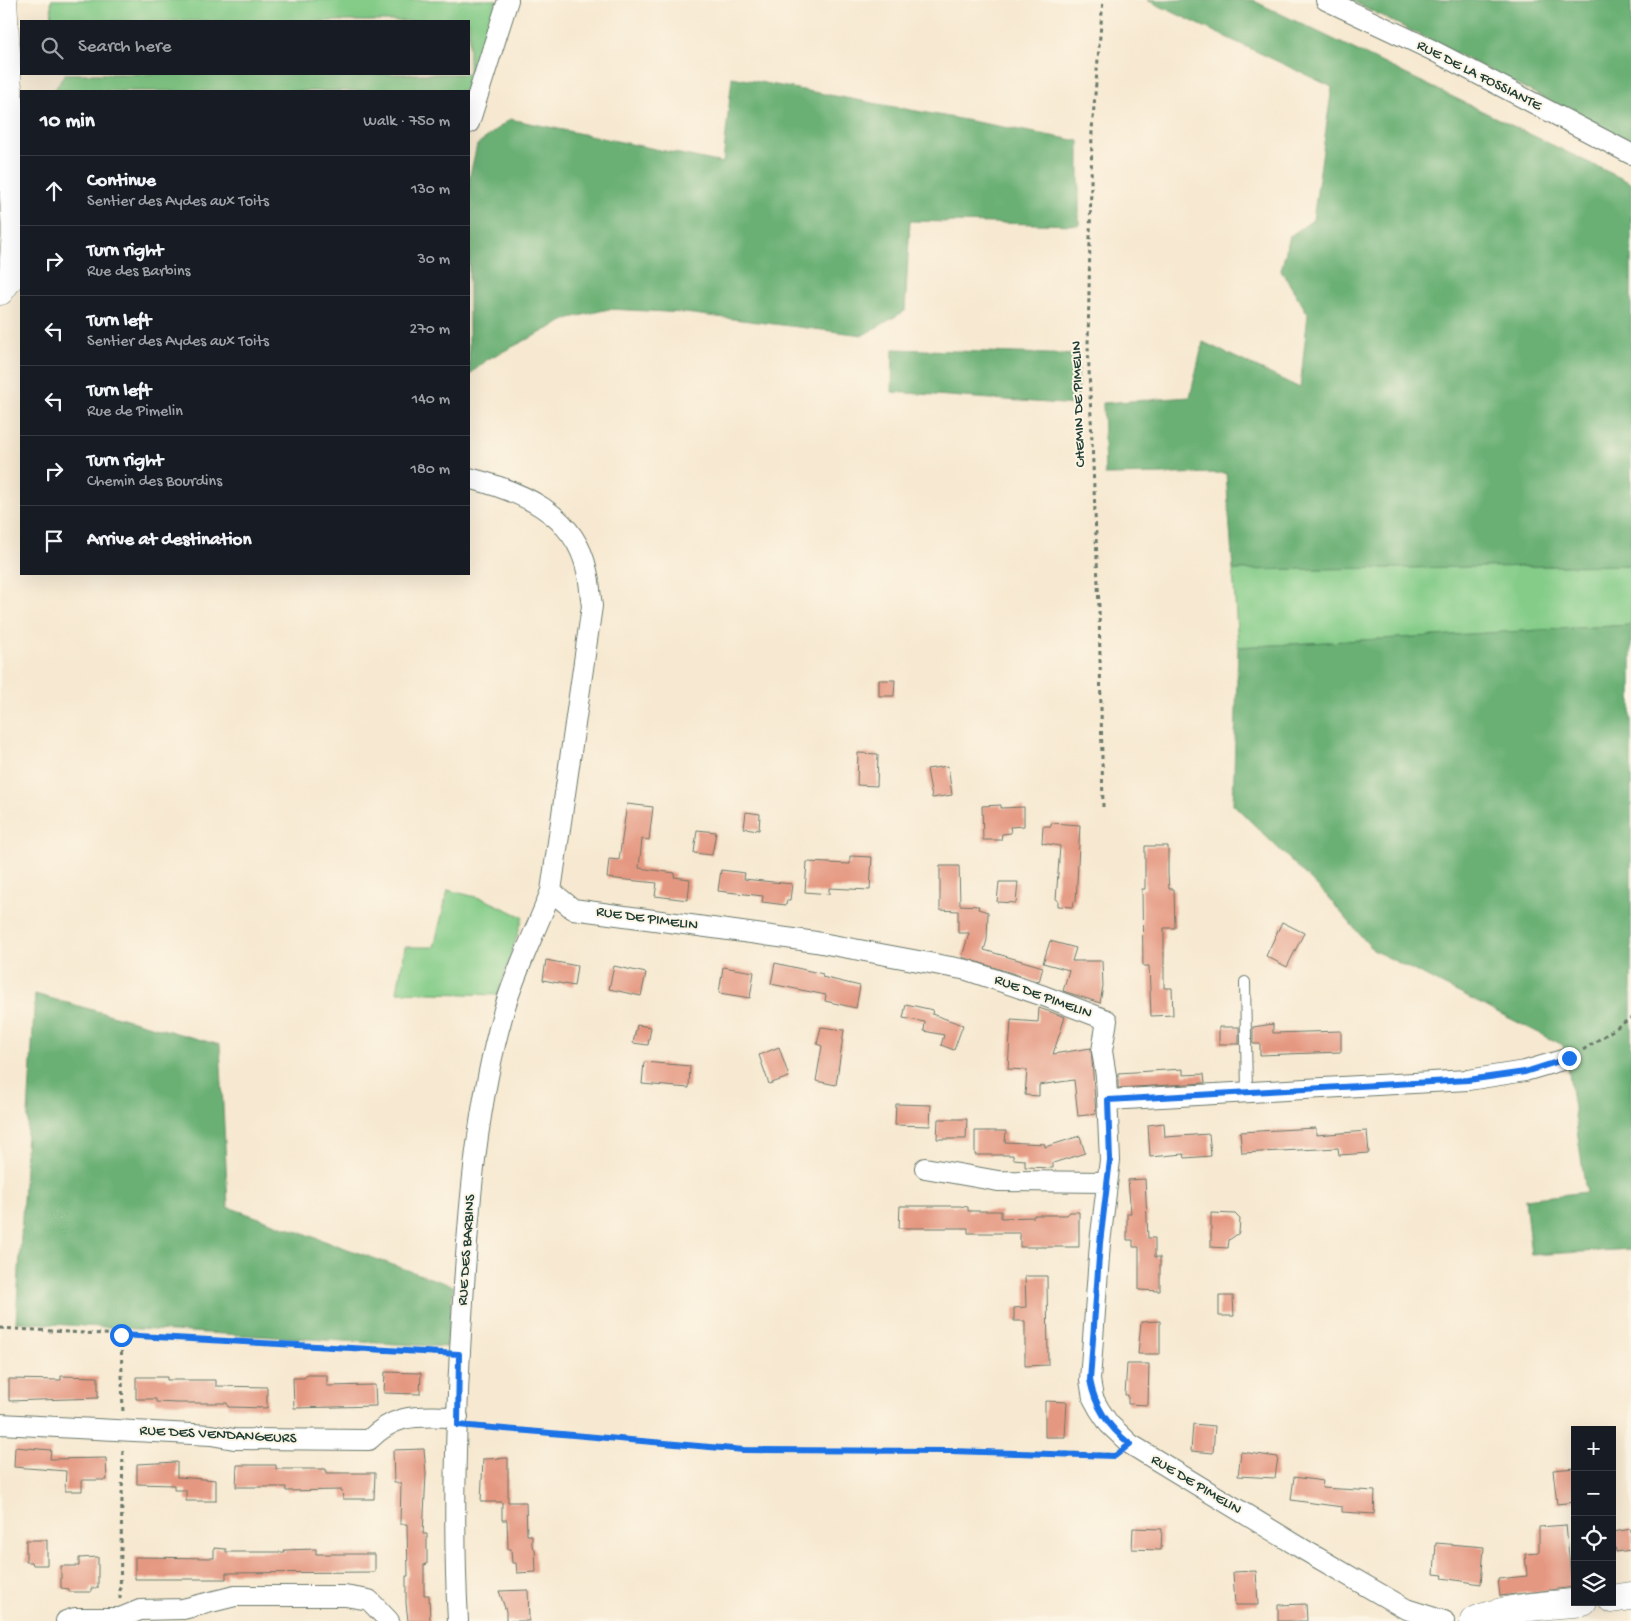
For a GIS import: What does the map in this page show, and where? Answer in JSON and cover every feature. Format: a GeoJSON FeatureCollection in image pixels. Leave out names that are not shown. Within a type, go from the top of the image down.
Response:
{"type":"FeatureCollection","features":[{"type":"Feature","properties":{"kind":"main road"},"geometry":{"type":"LineString","coordinates":[[3,0],[16,232],[7,272]]}},
{"type":"Feature","properties":{"kind":"main road"},"geometry":{"type":"LineString","coordinates":[[1616,1598],[1631,1596]]}},
{"type":"Feature","properties":{"kind":"main road"},"geometry":{"type":"LineString","coordinates":[[1474,1621],[1494,1612],[1571,1603]]}},
{"type":"Feature","properties":{"kind":"street"},"geometry":{"type":"LineString","coordinates":[[470,120],[508,0]]}},
{"type":"Feature","properties":{"kind":"street","name":"RUE DE LA FOSSIANTE"},"geometry":{"type":"LineString","coordinates":[[1326,0],[1430,50],[1631,154]]}},
{"type":"Feature","properties":{"kind":"street"},"geometry":{"type":"LineString","coordinates":[[470,478],[510,490],[535,502],[557,517],[577,545],[587,570],[592,606],[551,891],[573,909]]}},
{"type":"Feature","properties":{"kind":"street","name":"RUE DES BARBINS"},"geometry":{"type":"LineString","coordinates":[[458,1621],[454,1483],[458,1421],[459,1354],[471,1190],[484,1097],[504,1010],[521,960],[551,891]]}},
{"type":"Feature","properties":{"kind":"street","name":"RUE DE PIMELIN"},"geometry":{"type":"LineString","coordinates":[[544,910],[573,909],[806,941],[967,970],[1107,1020],[1102,1051],[1110,1138],[1090,1380],[1094,1398],[1099,1409],[1109,1424],[1130,1444],[1406,1610],[1444,1621]]}},
{"type":"Feature","properties":{"kind":"street"},"geometry":{"type":"LineString","coordinates":[[1108,1100],[1247,1094],[1468,1080],[1525,1072],[1569,1058]]}},
{"type":"Feature","properties":{"kind":"street"},"geometry":{"type":"LineString","coordinates":[[925,1168],[998,1180],[1107,1182]]}},
{"type":"Feature","properties":{"kind":"street","name":"RUE DES VENDANGEURS"},"geometry":{"type":"LineString","coordinates":[[0,1424],[211,1435],[234,1439],[369,1440],[382,1426],[404,1418],[458,1421]]}},
{"type":"Feature","properties":{"kind":"street"},"geometry":{"type":"LineString","coordinates":[[66,1621],[75,1618],[120,1618],[140,1610],[183,1608],[235,1596],[345,1596],[369,1600],[389,1621]]}},
{"type":"Feature","properties":{"kind":"lane"},"geometry":{"type":"LineString","coordinates":[[1245,982],[1247,1094]]}},
{"type":"Feature","properties":{"kind":"path","name":"CHEMIN DE PIMELIN"},"geometry":{"type":"LineString","coordinates":[[1103,0],[1092,130],[1088,345],[1099,608],[1103,807]]}},
{"type":"Feature","properties":{"kind":"path"},"geometry":{"type":"LineString","coordinates":[[1569,1058],[1631,1018]]}},
{"type":"Feature","properties":{"kind":"path"},"geometry":{"type":"LineString","coordinates":[[0,1328],[459,1354]]}},
{"type":"Feature","properties":{"kind":"path"},"geometry":{"type":"LineString","coordinates":[[120,1618],[123,1430],[121,1335]]}},
{"type":"Feature","properties":{"kind":"path"},"geometry":{"type":"LineString","coordinates":[[458,1421],[744,1450],[950,1451],[1115,1456],[1130,1444]]}},
{"type":"Feature","properties":{"kind":"green space"},"geometry":{"type":"Polygon","coordinates":[[[51,0],[497,0],[465,90],[55,90],[64,75],[470,75],[470,20],[52,20],[51,0]]]}},
{"type":"Feature","properties":{"kind":"green space"},"geometry":{"type":"Polygon","coordinates":[[[1147,0],[1252,0],[1631,183],[1631,565],[1233,570],[1226,473],[1105,475],[1103,403],[1190,397],[1203,342],[1300,388],[1308,314],[1281,270],[1290,236],[1313,220],[1332,87],[1147,0]]]}},
{"type":"Feature","properties":{"kind":"green space"},"geometry":{"type":"Polygon","coordinates":[[[1350,0],[1631,0],[1631,142],[1350,0]]]}},
{"type":"Feature","properties":{"kind":"green space"},"geometry":{"type":"Polygon","coordinates":[[[732,77],[1079,141],[1079,225],[910,221],[905,311],[863,335],[685,313],[609,309],[570,318],[488,359],[470,374],[470,175],[477,145],[510,119],[723,163],[732,77]]]}},
{"type":"Feature","properties":{"kind":"green space"},"geometry":{"type":"Polygon","coordinates":[[[893,349],[1079,355],[1077,405],[892,392],[893,349]]]}},
{"type":"Feature","properties":{"kind":"green space"},"geometry":{"type":"Polygon","coordinates":[[[1631,565],[1631,625],[1238,647],[1233,570],[1631,565]]]}},
{"type":"Feature","properties":{"kind":"green space"},"geometry":{"type":"Polygon","coordinates":[[[1631,625],[1631,1249],[1531,1255],[1525,1199],[1586,1192],[1563,1045],[1373,950],[1328,897],[1233,804],[1238,647],[1631,625]]]}},
{"type":"Feature","properties":{"kind":"green space"},"geometry":{"type":"Polygon","coordinates":[[[448,890],[484,899],[523,917],[498,995],[397,992],[405,947],[434,947],[448,890]]]}},
{"type":"Feature","properties":{"kind":"green space"},"geometry":{"type":"Polygon","coordinates":[[[35,994],[220,1045],[228,1207],[453,1286],[447,1347],[16,1322],[35,994]]]}},
{"type":"Feature","properties":{"kind":"building"},"geometry":{"type":"Polygon","coordinates":[[[879,680],[895,680],[894,696],[879,696],[879,680]]]}},
{"type":"Feature","properties":{"kind":"building"},"geometry":{"type":"Polygon","coordinates":[[[858,753],[878,754],[877,786],[857,785],[858,753]]]}},
{"type":"Feature","properties":{"kind":"building"},"geometry":{"type":"Polygon","coordinates":[[[948,766],[952,795],[932,798],[927,769],[948,766]]]}},
{"type":"Feature","properties":{"kind":"building"},"geometry":{"type":"Polygon","coordinates":[[[627,804],[653,807],[649,840],[642,839],[639,868],[675,873],[674,877],[690,879],[688,900],[655,896],[657,883],[607,878],[609,859],[619,860],[627,804]]]}},
{"type":"Feature","properties":{"kind":"building"},"geometry":{"type":"Polygon","coordinates":[[[1001,805],[1001,808],[1024,807],[1024,826],[1010,827],[1011,833],[1002,834],[1001,840],[983,840],[982,806],[1001,805]]]}},
{"type":"Feature","properties":{"kind":"building"},"geometry":{"type":"Polygon","coordinates":[[[746,812],[760,814],[759,830],[744,828],[746,812]]]}},
{"type":"Feature","properties":{"kind":"building"},"geometry":{"type":"Polygon","coordinates":[[[1051,823],[1080,825],[1076,902],[1074,901],[1073,907],[1058,906],[1058,900],[1056,900],[1060,846],[1042,843],[1043,826],[1051,826],[1051,823]]]}},
{"type":"Feature","properties":{"kind":"building"},"geometry":{"type":"Polygon","coordinates":[[[697,830],[716,832],[712,855],[694,853],[697,830]]]}},
{"type":"Feature","properties":{"kind":"building"},"geometry":{"type":"Polygon","coordinates":[[[1145,846],[1168,846],[1169,889],[1174,889],[1175,928],[1164,928],[1164,988],[1172,988],[1173,1015],[1151,1016],[1149,966],[1143,966],[1142,889],[1145,889],[1145,846]]]}},
{"type":"Feature","properties":{"kind":"building"},"geometry":{"type":"Polygon","coordinates":[[[850,856],[872,857],[870,890],[829,888],[829,894],[805,892],[807,862],[850,864],[850,856]]]}},
{"type":"Feature","properties":{"kind":"building"},"geometry":{"type":"Polygon","coordinates":[[[940,866],[959,866],[960,905],[979,906],[978,909],[988,912],[987,940],[984,950],[1043,967],[1039,982],[962,957],[969,933],[958,933],[958,911],[940,910],[940,866]]]}},
{"type":"Feature","properties":{"kind":"building"},"geometry":{"type":"Polygon","coordinates":[[[721,870],[745,873],[744,879],[792,884],[790,900],[787,900],[786,905],[762,902],[763,896],[718,891],[721,870]]]}},
{"type":"Feature","properties":{"kind":"building"},"geometry":{"type":"Polygon","coordinates":[[[999,882],[1018,882],[1016,903],[997,902],[999,882]]]}},
{"type":"Feature","properties":{"kind":"building"},"geometry":{"type":"Polygon","coordinates":[[[1282,922],[1304,933],[1287,967],[1266,956],[1282,922]]]}},
{"type":"Feature","properties":{"kind":"building"},"geometry":{"type":"Polygon","coordinates":[[[1050,941],[1076,948],[1072,961],[1102,961],[1103,986],[1100,1003],[1063,991],[1069,970],[1043,963],[1050,941]]]}},
{"type":"Feature","properties":{"kind":"building"},"geometry":{"type":"Polygon","coordinates":[[[546,960],[577,966],[574,986],[543,980],[546,960]]]}},
{"type":"Feature","properties":{"kind":"building"},"geometry":{"type":"Polygon","coordinates":[[[775,963],[823,974],[822,977],[860,986],[856,1008],[825,1001],[826,995],[771,984],[775,963]]]}},
{"type":"Feature","properties":{"kind":"building"},"geometry":{"type":"Polygon","coordinates":[[[614,966],[646,973],[641,996],[609,989],[614,966]]]}},
{"type":"Feature","properties":{"kind":"building"},"geometry":{"type":"Polygon","coordinates":[[[723,967],[754,972],[750,998],[719,993],[723,967]]]}},
{"type":"Feature","properties":{"kind":"building"},"geometry":{"type":"Polygon","coordinates":[[[906,1004],[933,1010],[932,1014],[963,1025],[954,1050],[941,1045],[944,1035],[924,1031],[925,1022],[903,1018],[906,1004]]]}},
{"type":"Feature","properties":{"kind":"building"},"geometry":{"type":"Polygon","coordinates":[[[1039,1008],[1065,1017],[1053,1054],[1091,1048],[1096,1114],[1078,1116],[1074,1080],[1039,1085],[1039,1096],[1025,1095],[1027,1070],[1008,1069],[1011,1020],[1038,1022],[1039,1008]]]}},
{"type":"Feature","properties":{"kind":"building"},"geometry":{"type":"Polygon","coordinates":[[[1273,1024],[1273,1033],[1341,1031],[1341,1052],[1260,1055],[1260,1044],[1253,1044],[1253,1027],[1273,1024]]]}},
{"type":"Feature","properties":{"kind":"building"},"geometry":{"type":"Polygon","coordinates":[[[637,1025],[651,1027],[648,1045],[633,1043],[637,1025]]]}},
{"type":"Feature","properties":{"kind":"building"},"geometry":{"type":"Polygon","coordinates":[[[821,1027],[844,1030],[836,1085],[816,1081],[822,1046],[817,1044],[821,1027]]]}},
{"type":"Feature","properties":{"kind":"building"},"geometry":{"type":"Polygon","coordinates":[[[1219,1027],[1239,1027],[1239,1044],[1219,1044],[1219,1027]]]}},
{"type":"Feature","properties":{"kind":"building"},"geometry":{"type":"Polygon","coordinates":[[[779,1047],[789,1077],[769,1084],[759,1055],[779,1047]]]}},
{"type":"Feature","properties":{"kind":"building"},"geometry":{"type":"Polygon","coordinates":[[[644,1062],[690,1066],[689,1088],[642,1084],[644,1062]]]}},
{"type":"Feature","properties":{"kind":"building"},"geometry":{"type":"Polygon","coordinates":[[[1183,1069],[1183,1075],[1204,1074],[1205,1083],[1118,1088],[1118,1073],[1183,1069]]]}},
{"type":"Feature","properties":{"kind":"building"},"geometry":{"type":"Polygon","coordinates":[[[896,1104],[931,1105],[930,1126],[895,1125],[896,1104]]]}},
{"type":"Feature","properties":{"kind":"building"},"geometry":{"type":"Polygon","coordinates":[[[938,1119],[967,1119],[966,1139],[937,1139],[938,1119]]]}},
{"type":"Feature","properties":{"kind":"building"},"geometry":{"type":"Polygon","coordinates":[[[1164,1123],[1165,1137],[1209,1134],[1211,1156],[1185,1158],[1184,1154],[1150,1157],[1148,1125],[1164,1123]]]}},
{"type":"Feature","properties":{"kind":"building"},"geometry":{"type":"Polygon","coordinates":[[[1316,1128],[1316,1135],[1367,1131],[1369,1153],[1339,1155],[1338,1148],[1242,1153],[1240,1132],[1316,1128]]]}},
{"type":"Feature","properties":{"kind":"building"},"geometry":{"type":"Polygon","coordinates":[[[975,1131],[1006,1131],[1005,1142],[1045,1144],[1045,1147],[1080,1136],[1085,1153],[1053,1163],[1053,1168],[1025,1167],[1025,1160],[1013,1159],[1013,1155],[975,1155],[975,1131]]]}},
{"type":"Feature","properties":{"kind":"building"},"geometry":{"type":"Polygon","coordinates":[[[1145,1179],[1148,1238],[1155,1238],[1155,1257],[1160,1257],[1160,1291],[1139,1290],[1139,1247],[1133,1247],[1133,1240],[1127,1240],[1127,1213],[1131,1213],[1128,1180],[1145,1179]]]}},
{"type":"Feature","properties":{"kind":"building"},"geometry":{"type":"Polygon","coordinates":[[[900,1206],[960,1206],[968,1207],[968,1211],[1001,1211],[1001,1218],[1067,1215],[1070,1212],[1079,1212],[1079,1247],[1020,1247],[1020,1233],[968,1233],[968,1228],[899,1228],[900,1206]]]}},
{"type":"Feature","properties":{"kind":"building"},"geometry":{"type":"Polygon","coordinates":[[[1211,1213],[1235,1214],[1240,1219],[1239,1233],[1229,1240],[1228,1248],[1211,1247],[1211,1213]]]}},
{"type":"Feature","properties":{"kind":"building"},"geometry":{"type":"Polygon","coordinates":[[[1025,1276],[1047,1276],[1048,1365],[1025,1366],[1025,1321],[1014,1321],[1014,1308],[1026,1307],[1025,1276]]]}},
{"type":"Feature","properties":{"kind":"building"},"geometry":{"type":"Polygon","coordinates":[[[1219,1296],[1233,1296],[1234,1316],[1219,1316],[1219,1296]]]}},
{"type":"Feature","properties":{"kind":"building"},"geometry":{"type":"Polygon","coordinates":[[[1160,1321],[1160,1354],[1138,1354],[1141,1322],[1160,1321]]]}},
{"type":"Feature","properties":{"kind":"building"},"geometry":{"type":"Polygon","coordinates":[[[1127,1364],[1149,1364],[1148,1405],[1128,1404],[1128,1395],[1125,1395],[1127,1364]]]}},
{"type":"Feature","properties":{"kind":"building"},"geometry":{"type":"Polygon","coordinates":[[[385,1372],[421,1373],[420,1394],[384,1393],[385,1372]]]}},
{"type":"Feature","properties":{"kind":"building"},"geometry":{"type":"Polygon","coordinates":[[[307,1375],[327,1375],[327,1386],[375,1385],[376,1406],[294,1408],[293,1378],[304,1378],[307,1375]]]}},
{"type":"Feature","properties":{"kind":"building"},"geometry":{"type":"Polygon","coordinates":[[[61,1376],[98,1377],[98,1398],[9,1401],[9,1379],[61,1380],[61,1376]]]}},
{"type":"Feature","properties":{"kind":"building"},"geometry":{"type":"Polygon","coordinates":[[[136,1377],[167,1377],[167,1380],[216,1380],[216,1386],[267,1387],[267,1408],[228,1407],[227,1403],[177,1403],[156,1402],[156,1399],[136,1399],[136,1377]]]}},
{"type":"Feature","properties":{"kind":"building"},"geometry":{"type":"Polygon","coordinates":[[[1045,1401],[1067,1402],[1065,1437],[1045,1437],[1045,1401]]]}},
{"type":"Feature","properties":{"kind":"building"},"geometry":{"type":"Polygon","coordinates":[[[1193,1424],[1215,1426],[1213,1453],[1191,1451],[1193,1424]]]}},
{"type":"Feature","properties":{"kind":"building"},"geometry":{"type":"Polygon","coordinates":[[[15,1447],[51,1450],[50,1459],[106,1458],[107,1480],[82,1480],[82,1491],[65,1491],[66,1471],[14,1467],[15,1447]]]}},
{"type":"Feature","properties":{"kind":"building"},"geometry":{"type":"Polygon","coordinates":[[[424,1449],[426,1474],[423,1534],[427,1534],[427,1564],[424,1565],[424,1595],[429,1595],[430,1621],[408,1621],[406,1603],[406,1576],[408,1576],[407,1524],[400,1524],[401,1483],[394,1483],[393,1450],[424,1449]]]}},
{"type":"Feature","properties":{"kind":"building"},"geometry":{"type":"Polygon","coordinates":[[[1241,1452],[1278,1457],[1275,1478],[1238,1476],[1241,1452]]]}},
{"type":"Feature","properties":{"kind":"building"},"geometry":{"type":"Polygon","coordinates":[[[508,1458],[508,1502],[526,1502],[527,1535],[532,1535],[536,1572],[517,1573],[516,1563],[512,1563],[511,1549],[508,1549],[507,1520],[502,1520],[502,1502],[481,1502],[483,1459],[508,1458]]]}},
{"type":"Feature","properties":{"kind":"building"},"geometry":{"type":"Polygon","coordinates":[[[177,1462],[177,1477],[216,1480],[216,1501],[186,1501],[186,1490],[174,1490],[174,1485],[137,1484],[137,1464],[177,1462]]]}},
{"type":"Feature","properties":{"kind":"building"},"geometry":{"type":"Polygon","coordinates":[[[237,1465],[276,1465],[276,1469],[326,1469],[326,1473],[375,1473],[374,1499],[343,1499],[342,1490],[286,1491],[286,1487],[236,1487],[237,1465]]]}},
{"type":"Feature","properties":{"kind":"building"},"geometry":{"type":"Polygon","coordinates":[[[1571,1468],[1571,1502],[1557,1504],[1553,1470],[1571,1468]]]}},
{"type":"Feature","properties":{"kind":"building"},"geometry":{"type":"Polygon","coordinates":[[[1294,1477],[1323,1481],[1322,1488],[1375,1491],[1374,1514],[1342,1512],[1342,1507],[1291,1500],[1294,1477]]]}},
{"type":"Feature","properties":{"kind":"building"},"geometry":{"type":"Polygon","coordinates":[[[1566,1525],[1571,1587],[1500,1596],[1498,1579],[1527,1576],[1525,1554],[1539,1553],[1539,1527],[1566,1525]]]}},
{"type":"Feature","properties":{"kind":"building"},"geometry":{"type":"Polygon","coordinates":[[[1133,1528],[1162,1529],[1161,1550],[1132,1549],[1133,1528]]]}},
{"type":"Feature","properties":{"kind":"building"},"geometry":{"type":"Polygon","coordinates":[[[1631,1529],[1631,1550],[1616,1552],[1616,1532],[1631,1529]]]}},
{"type":"Feature","properties":{"kind":"building"},"geometry":{"type":"Polygon","coordinates":[[[26,1540],[47,1540],[47,1565],[33,1565],[32,1562],[26,1562],[26,1540]]]}},
{"type":"Feature","properties":{"kind":"building"},"geometry":{"type":"Polygon","coordinates":[[[1436,1543],[1484,1547],[1481,1584],[1442,1578],[1443,1575],[1434,1574],[1436,1543]]]}},
{"type":"Feature","properties":{"kind":"building"},"geometry":{"type":"Polygon","coordinates":[[[214,1548],[226,1549],[226,1552],[285,1552],[284,1550],[316,1549],[316,1554],[375,1554],[375,1572],[226,1573],[226,1579],[135,1579],[135,1557],[214,1558],[214,1548]]]}},
{"type":"Feature","properties":{"kind":"building"},"geometry":{"type":"Polygon","coordinates":[[[98,1557],[98,1588],[91,1588],[91,1592],[69,1592],[69,1589],[61,1588],[61,1566],[79,1566],[79,1558],[98,1557]]]}},
{"type":"Feature","properties":{"kind":"building"},"geometry":{"type":"Polygon","coordinates":[[[1256,1571],[1258,1605],[1235,1605],[1233,1572],[1256,1571]]]}},
{"type":"Feature","properties":{"kind":"building"},"geometry":{"type":"Polygon","coordinates":[[[528,1590],[529,1621],[506,1621],[506,1611],[499,1591],[528,1590]]]}},
{"type":"Feature","properties":{"kind":"building"},"geometry":{"type":"Polygon","coordinates":[[[1306,1604],[1307,1621],[1278,1621],[1278,1605],[1306,1604]]]}},
{"type":"Feature","properties":{"kind":"route"},"geometry":{"type":"LineString","coordinates":[[121,1335],[459,1354],[458,1425],[744,1450],[950,1451],[1115,1456],[1130,1444],[1109,1424],[1099,1409],[1094,1398],[1090,1380],[1100,1243],[1110,1160],[1108,1100],[1373,1087],[1468,1080],[1525,1072],[1569,1058]]}}]}
